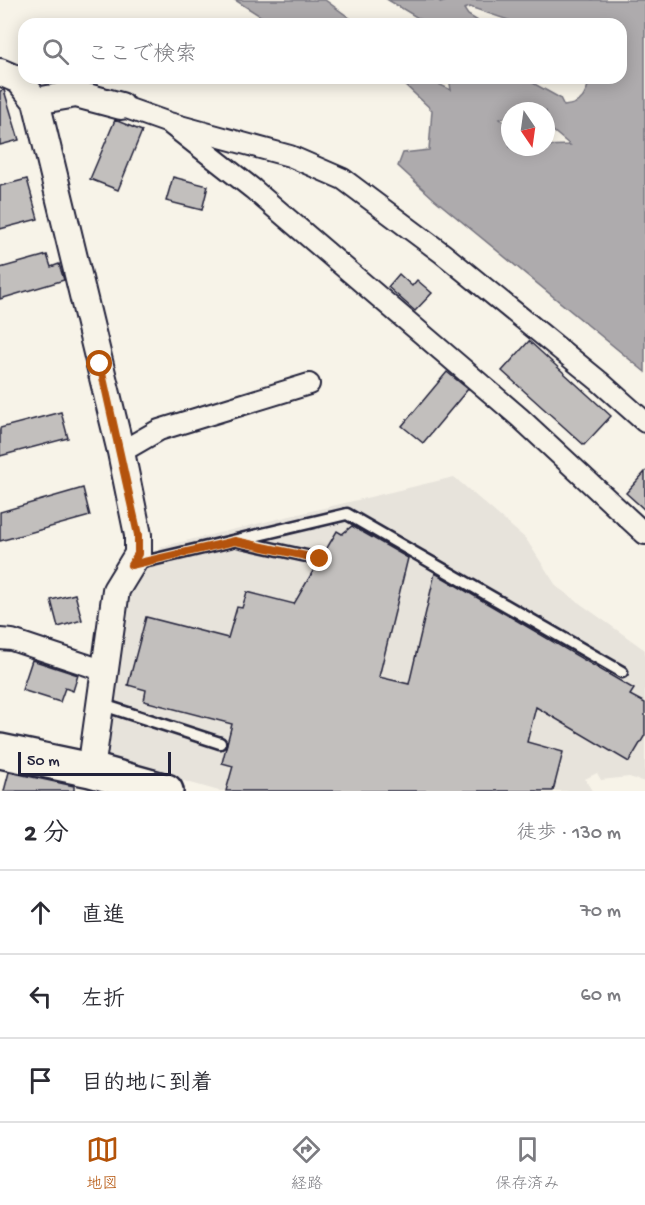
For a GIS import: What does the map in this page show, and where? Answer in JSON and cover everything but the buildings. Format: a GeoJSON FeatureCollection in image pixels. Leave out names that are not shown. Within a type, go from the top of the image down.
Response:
{"type":"FeatureCollection","features":[{"type":"Feature","properties":{"kind":"highway"},"geometry":{"type":"LineString","coordinates":[[0,751],[91,770],[166,791]]}},
{"type":"Feature","properties":{"kind":"street"},"geometry":{"type":"LineString","coordinates":[[0,72],[18,80]]}},
{"type":"Feature","properties":{"kind":"street"},"geometry":{"type":"LineString","coordinates":[[22,84],[36,100],[121,452],[138,535],[138,554],[116,590],[91,770]]}},
{"type":"Feature","properties":{"kind":"street"},"geometry":{"type":"LineString","coordinates":[[36,100],[76,94],[121,106],[169,123],[290,156],[343,179],[442,253],[599,381],[645,422]]}},
{"type":"Feature","properties":{"kind":"street"},"geometry":{"type":"LineString","coordinates":[[169,123],[253,189],[510,409],[645,534]]}},
{"type":"Feature","properties":{"kind":"street"},"geometry":{"type":"LineString","coordinates":[[121,452],[159,430],[309,384]]}},
{"type":"Feature","properties":{"kind":"street"},"geometry":{"type":"LineString","coordinates":[[0,639],[12,640],[105,671]]}},
{"type":"Feature","properties":{"kind":"lane"},"geometry":{"type":"LineString","coordinates":[[131,565],[347,514],[622,672]]}},
{"type":"Feature","properties":{"kind":"lane"},"geometry":{"type":"LineString","coordinates":[[235,541],[320,559]]}},
{"type":"Feature","properties":{"kind":"lane"},"geometry":{"type":"LineString","coordinates":[[100,704],[220,743]]}},
{"type":"Feature","properties":{"kind":"shaded area"},"geometry":{"type":"Polygon","coordinates":[[[235,0],[325,0],[350,18],[264,18],[235,0]]]}},
{"type":"Feature","properties":{"kind":"shaded area"},"geometry":{"type":"Polygon","coordinates":[[[388,0],[438,0],[441,3],[450,0],[645,0],[645,372],[433,198],[398,166],[403,153],[429,150],[432,110],[404,84],[438,84],[451,90],[450,84],[535,84],[560,98],[564,106],[570,105],[583,98],[588,84],[627,84],[627,18],[502,18],[470,7],[464,9],[473,18],[418,18],[388,0]]]}},
{"type":"Feature","properties":{"kind":"shaded area"},"geometry":{"type":"Polygon","coordinates":[[[454,477],[526,539],[557,587],[645,650],[645,782],[629,777],[601,780],[597,773],[585,779],[592,791],[219,791],[113,761],[105,753],[128,584],[151,565],[163,562],[160,547],[454,477]]]}},
{"type":"Feature","properties":{"kind":"route"},"geometry":{"type":"LineString","coordinates":[[100,364],[138,535],[138,554],[131,565],[235,541],[320,559]]}}]}
